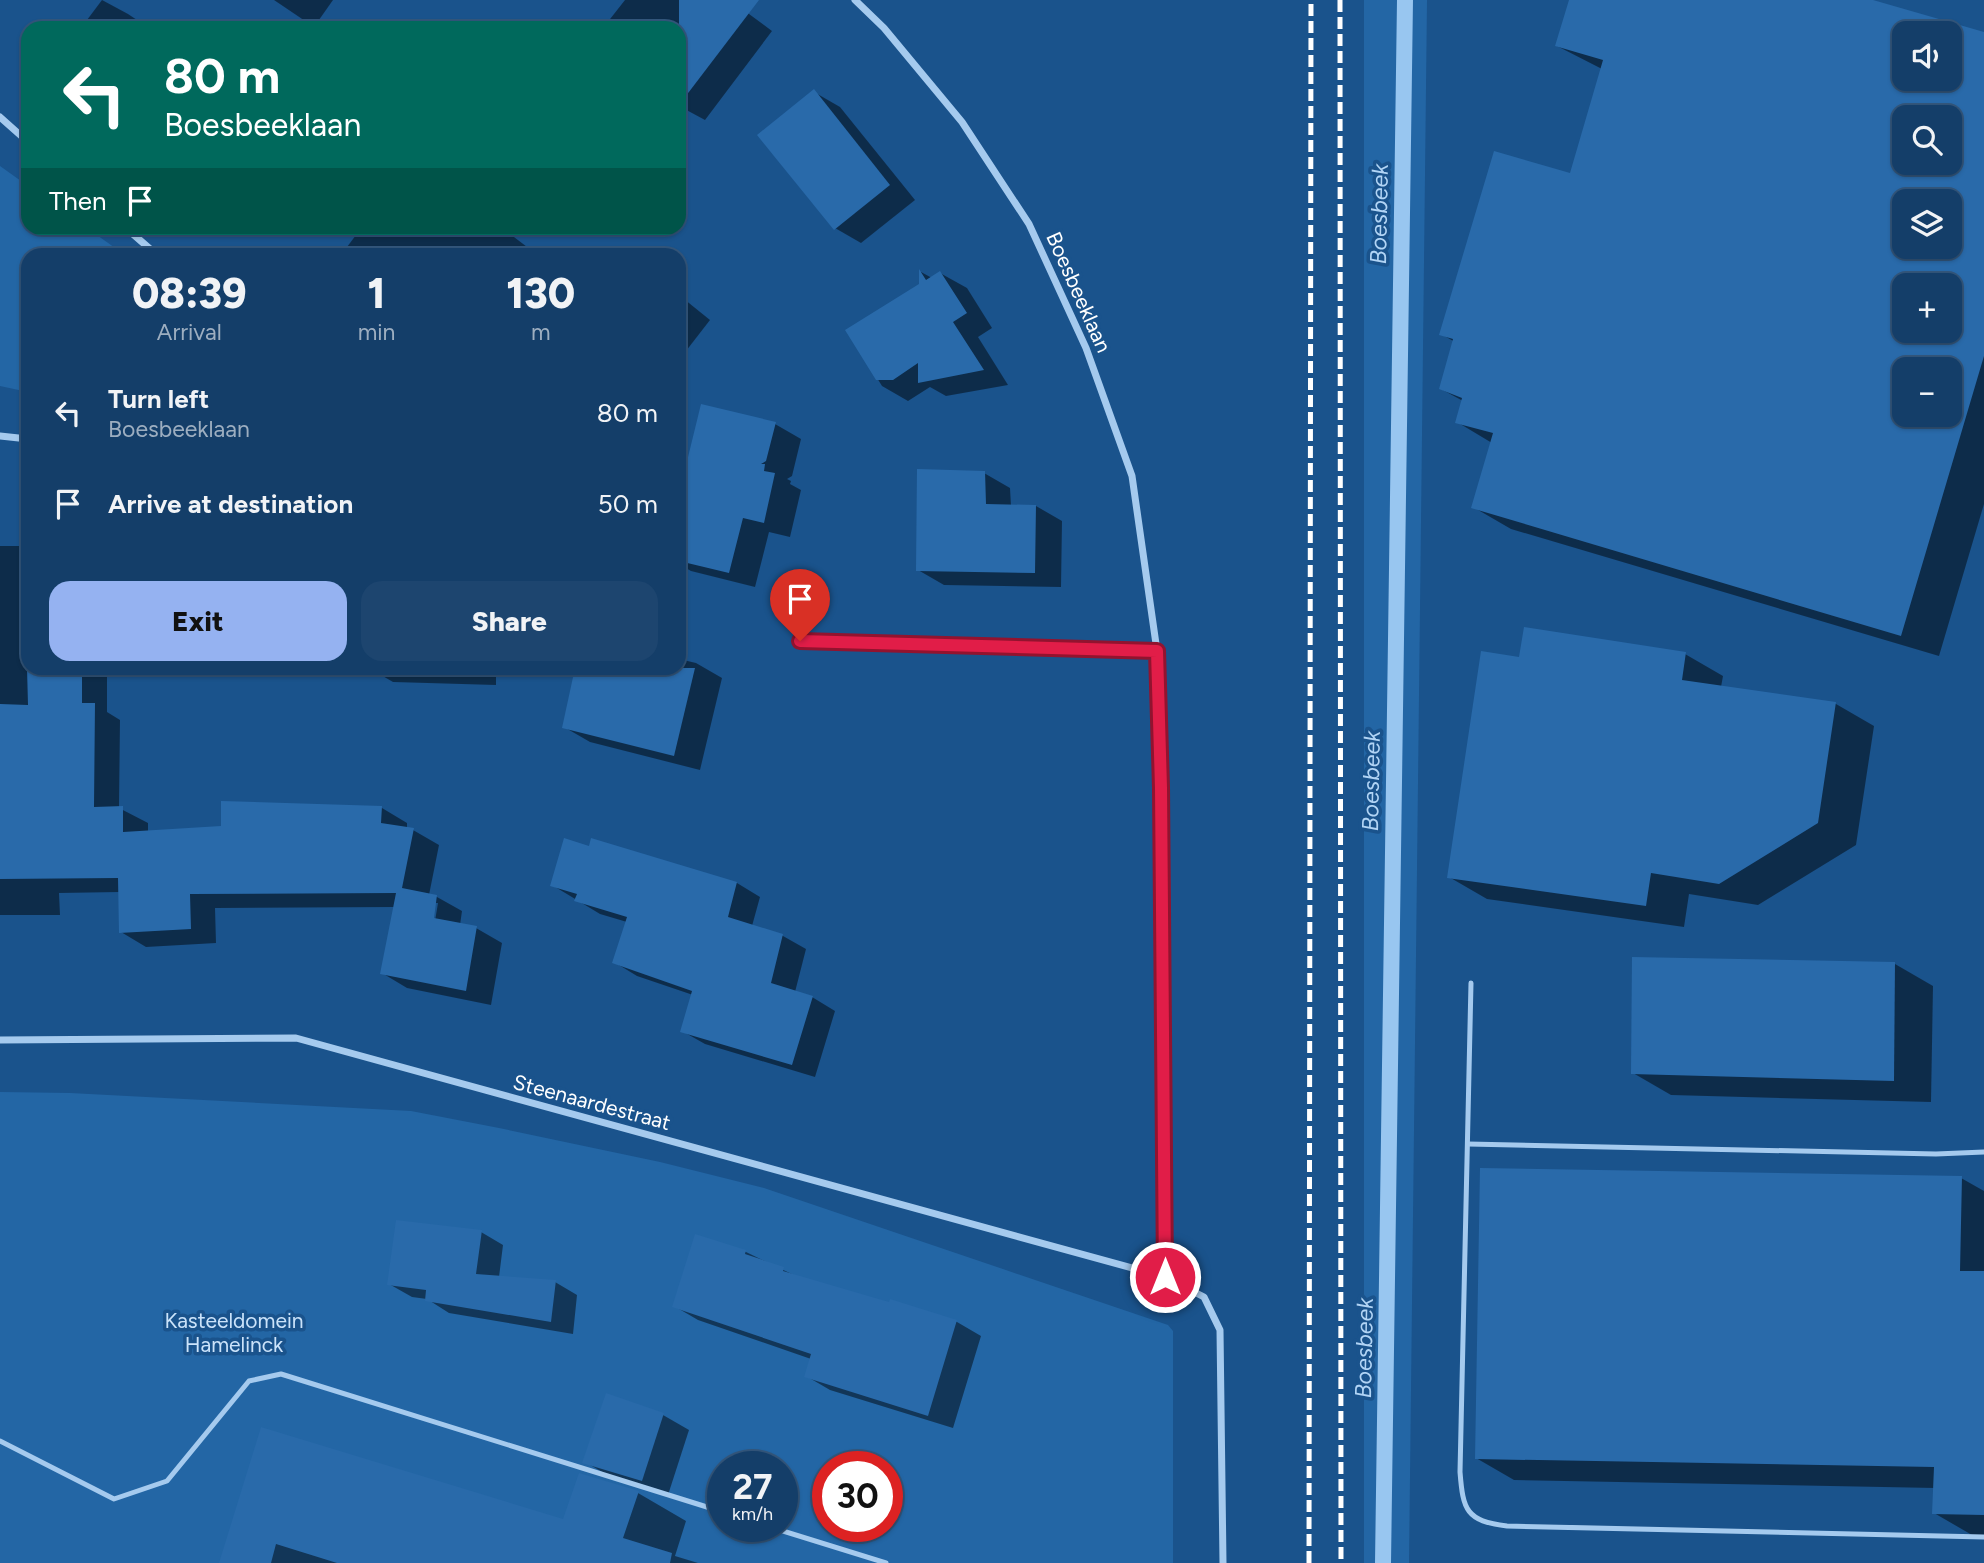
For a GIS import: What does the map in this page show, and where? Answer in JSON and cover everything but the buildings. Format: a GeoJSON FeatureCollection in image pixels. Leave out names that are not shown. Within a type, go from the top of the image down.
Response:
{"type":"FeatureCollection","features":[{"type":"Feature","properties":{"kind":"street","name":"Boesbeeklaan"},"geometry":{"type":"LineString","coordinates":[[855,0],[884,28],[962,122],[1029,224],[1086,348],[1132,477],[1157,651],[1165,1277]]}},
{"type":"Feature","properties":{"kind":"street"},"geometry":{"type":"LineString","coordinates":[[0,117],[21,136]]}},
{"type":"Feature","properties":{"kind":"street"},"geometry":{"type":"LineString","coordinates":[[134,235],[149,248]]}},
{"type":"Feature","properties":{"kind":"street"},"geometry":{"type":"LineString","coordinates":[[0,436],[21,438]]}},
{"type":"Feature","properties":{"kind":"street"},"geometry":{"type":"LineString","coordinates":[[800,641],[1157,651]]}},
{"type":"Feature","properties":{"kind":"street","name":"Steenaardestraat"},"geometry":{"type":"LineString","coordinates":[[0,1040],[296,1038],[1165,1277],[1204,1297],[1220,1330],[1223,1563]]}},
{"type":"Feature","properties":{"kind":"lane"},"geometry":{"type":"LineString","coordinates":[[1471,983],[1460,1472],[1461,1497],[1466,1509],[1489,1524],[1507,1526],[1984,1537]]}},
{"type":"Feature","properties":{"kind":"lane"},"geometry":{"type":"LineString","coordinates":[[1468,1144],[1936,1154],[1984,1152]]}},
{"type":"Feature","properties":{"kind":"lane"},"geometry":{"type":"LineString","coordinates":[[0,1440],[114,1499],[167,1481],[249,1381],[281,1374],[707,1507]]}},
{"type":"Feature","properties":{"kind":"lane"},"geometry":{"type":"LineString","coordinates":[[798,1536],[886,1563]]}},
{"type":"Feature","properties":{"kind":"green space"},"geometry":{"type":"Polygon","coordinates":[[[1364,0],[1427,0],[1409,1563],[1364,1563],[1364,0]]]}},
{"type":"Feature","properties":{"kind":"green space"},"geometry":{"type":"Polygon","coordinates":[[[0,166],[21,181],[21,235],[97,235],[115,248],[21,248],[21,390],[0,386],[0,166]]]}},
{"type":"Feature","properties":{"kind":"green space","name":"Kasteeldomein Hamelinck"},"geometry":{"type":"Polygon","coordinates":[[[0,1092],[70,1093],[411,1111],[499,1128],[660,1162],[764,1188],[1168,1325],[1173,1331],[1173,1563],[0,1563],[0,1092]]]}},
{"type":"Feature","properties":{"kind":"waterway","name":"Boesbeek"},"geometry":{"type":"LineString","coordinates":[[1383,1563],[1405,0]]}},
{"type":"Feature","properties":{"kind":"railway"},"geometry":{"type":"LineString","coordinates":[[1309,1563],[1311,0]]}},
{"type":"Feature","properties":{"kind":"railway"},"geometry":{"type":"LineString","coordinates":[[1340,0],[1341,1563]]}},
{"type":"Feature","properties":{"kind":"route"},"geometry":{"type":"LineString","coordinates":[[800,641],[1157,651],[1161,788],[1165,1277]]}}]}
